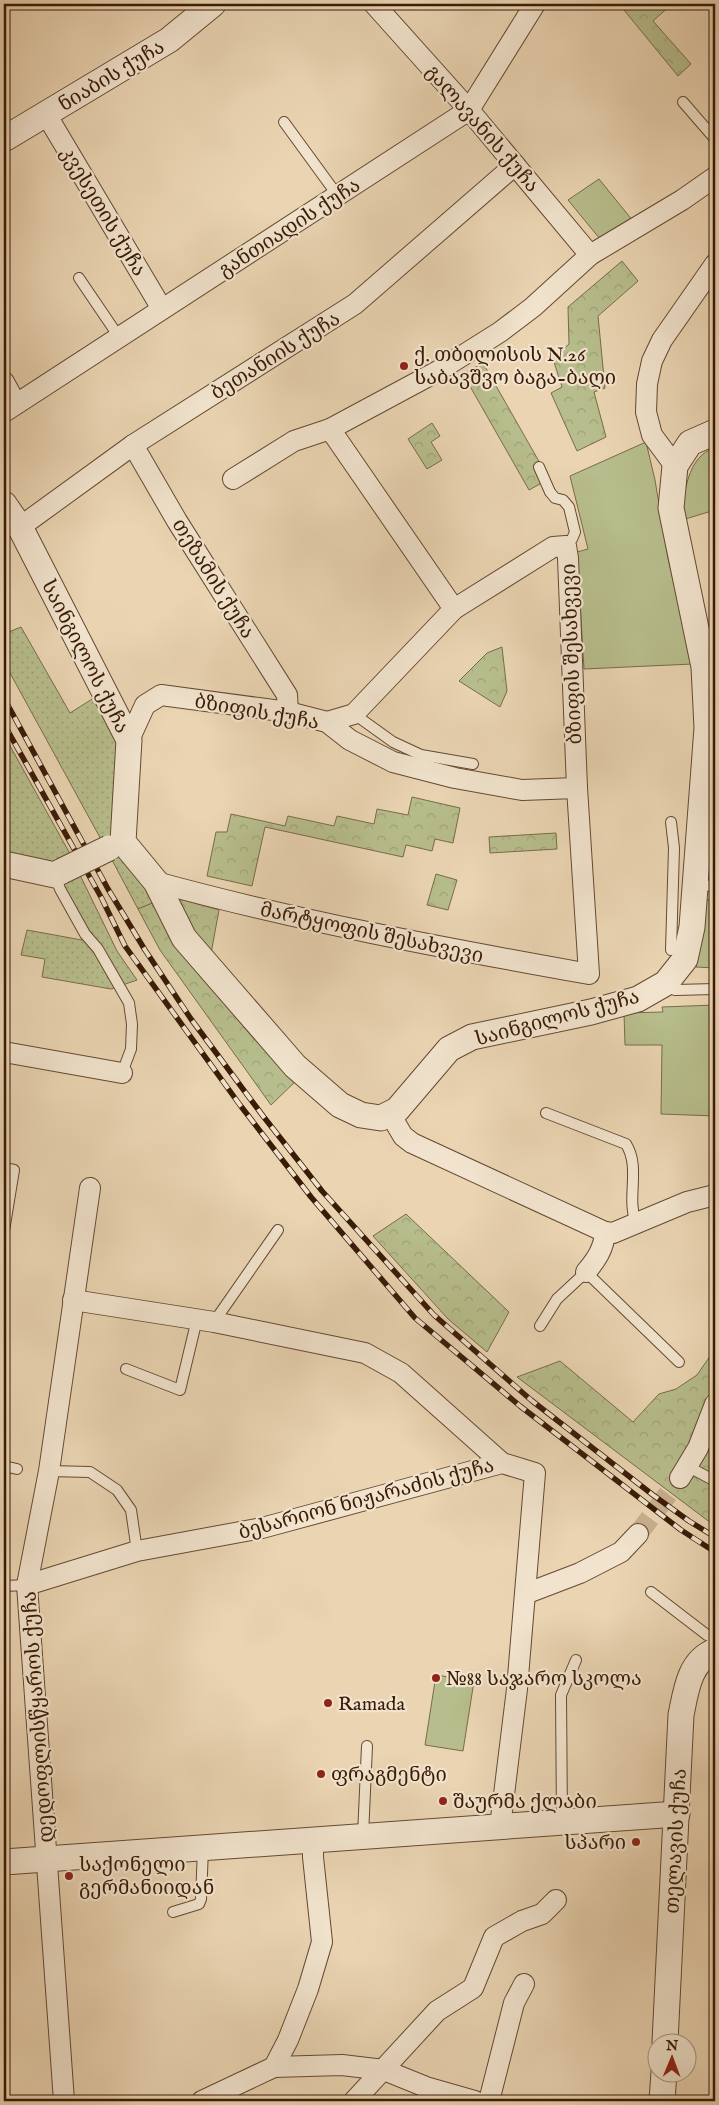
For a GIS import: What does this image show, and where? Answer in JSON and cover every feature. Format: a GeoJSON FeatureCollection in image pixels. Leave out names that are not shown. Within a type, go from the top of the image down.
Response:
{"type":"FeatureCollection","features":[{"type":"Feature","properties":{"kind":"street","name":"ნიაბის ქუჩა"},"geometry":{"type":"LineString","coordinates":[[4,140],[169,40],[213,4]]}},
{"type":"Feature","properties":{"kind":"street","name":"გალავანის ქუჩა"},"geometry":{"type":"LineString","coordinates":[[374,4],[469,110],[590,255]]}},
{"type":"Feature","properties":{"kind":"street","name":"განთიადის ქუჩა"},"geometry":{"type":"LineString","coordinates":[[10,408],[469,110],[535,4]]}},
{"type":"Feature","properties":{"kind":"street","name":"კვესეთის ქუჩა"},"geometry":{"type":"LineString","coordinates":[[46,114],[162,309]]}},
{"type":"Feature","properties":{"kind":"street","name":"ბეთანიის ქუჩა"},"geometry":{"type":"LineString","coordinates":[[20,527],[133,445],[355,304],[515,165]]}},
{"type":"Feature","properties":{"kind":"street"},"geometry":{"type":"LineString","coordinates":[[234,478],[294,441],[330,429],[438,371],[500,332],[533,307],[590,255],[682,200],[715,177]]}},
{"type":"Feature","properties":{"kind":"street"},"geometry":{"type":"LineString","coordinates":[[675,466],[652,435],[646,412],[647,384],[652,361],[662,340],[708,287],[715,264]]}},
{"type":"Feature","properties":{"kind":"street"},"geometry":{"type":"LineString","coordinates":[[4,382],[10,408]]}},
{"type":"Feature","properties":{"kind":"street"},"geometry":{"type":"LineString","coordinates":[[330,429],[454,609]]}},
{"type":"Feature","properties":{"kind":"street","name":"საინგილოს ქუჩა"},"geometry":{"type":"LineString","coordinates":[[390,1114],[397,1110],[449,1049],[472,1037],[592,1012],[638,999],[666,983],[684,959],[705,885],[686,848],[709,799],[707,728],[704,667],[671,508],[675,466],[690,443],[715,432]]}},
{"type":"Feature","properties":{"kind":"street","name":"თეზამის ქუჩა"},"geometry":{"type":"LineString","coordinates":[[133,445],[177,520],[287,696],[288,712]]}},
{"type":"Feature","properties":{"kind":"street","name":"საინგილოს ქუჩა"},"geometry":{"type":"LineString","coordinates":[[4,504],[20,527],[129,740],[116,845]]}},
{"type":"Feature","properties":{"kind":"street","name":"ბზიფის შესახვევი"},"geometry":{"type":"LineString","coordinates":[[327,722],[354,714],[454,609],[553,547],[566,546],[577,788],[589,974]]}},
{"type":"Feature","properties":{"kind":"street","name":"ბზიფის ქუჩა"},"geometry":{"type":"LineString","coordinates":[[129,740],[145,705],[161,695],[288,712],[327,722],[350,740],[393,762],[455,778],[522,790],[577,788]]}},
{"type":"Feature","properties":{"kind":"street"},"geometry":{"type":"LineString","coordinates":[[4,864],[58,873],[116,845],[156,882],[184,938],[294,1066],[340,1105],[361,1115],[381,1118],[390,1114],[403,1136],[412,1143],[605,1232],[613,1232],[687,1202],[715,1195]]}},
{"type":"Feature","properties":{"kind":"street","name":"მარტყოფის შესახვევი"},"geometry":{"type":"LineString","coordinates":[[156,882],[238,905],[408,941],[589,974]]}},
{"type":"Feature","properties":{"kind":"street"},"geometry":{"type":"LineString","coordinates":[[4,1052],[122,1073]]}},
{"type":"Feature","properties":{"kind":"street","name":"დედოფლისწყაროს ქუჩა"},"geometry":{"type":"LineString","coordinates":[[64,2101],[26,1585],[49,1471],[90,1188]]}},
{"type":"Feature","properties":{"kind":"street"},"geometry":{"type":"LineString","coordinates":[[586,1272],[600,1252],[605,1232]]}},
{"type":"Feature","properties":{"kind":"street"},"geometry":{"type":"LineString","coordinates":[[73,1300],[206,1321],[365,1353],[401,1373],[502,1462]]}},
{"type":"Feature","properties":{"kind":"street"},"geometry":{"type":"LineString","coordinates":[[684,1472],[698,1448],[715,1404]]}},
{"type":"Feature","properties":{"kind":"street","name":"ბესარიონ ნიჟარაძის ქუჩა"},"geometry":{"type":"LineString","coordinates":[[26,1585],[137,1551],[262,1528],[502,1462],[535,1473],[517,1689],[500,1827]]}},
{"type":"Feature","properties":{"kind":"street"},"geometry":{"type":"LineString","coordinates":[[525,1594],[580,1573],[621,1552],[638,1534]]}},
{"type":"Feature","properties":{"kind":"street","name":"თელავის ქუჩა"},"geometry":{"type":"LineString","coordinates":[[666,2032],[681,1715],[687,1683],[699,1660],[715,1647]]}},
{"type":"Feature","properties":{"kind":"street"},"geometry":{"type":"LineString","coordinates":[[4,1862],[677,1814]]}},
{"type":"Feature","properties":{"kind":"street"},"geometry":{"type":"LineString","coordinates":[[274,2067],[288,2040],[322,1942],[313,1857],[313,1839]]}},
{"type":"Feature","properties":{"kind":"street"},"geometry":{"type":"LineString","coordinates":[[354,2101],[437,2012],[473,1988],[494,1937],[522,1920],[542,1914],[556,1900]]}},
{"type":"Feature","properties":{"kind":"street"},"geometry":{"type":"LineString","coordinates":[[489,2101],[514,2003],[524,1984]]}},
{"type":"Feature","properties":{"kind":"street"},"geometry":{"type":"LineString","coordinates":[[202,2101],[274,2067],[342,2065],[384,2070],[426,2087],[475,2101]]}},
{"type":"Feature","properties":{"kind":"street"},"geometry":{"type":"LineString","coordinates":[[662,2101],[663,2082]]}},
{"type":"Feature","properties":{"kind":"lane"},"geometry":{"type":"LineString","coordinates":[[683,102],[715,138]]}},
{"type":"Feature","properties":{"kind":"lane"},"geometry":{"type":"LineString","coordinates":[[284,122],[338,196]]}},
{"type":"Feature","properties":{"kind":"lane"},"geometry":{"type":"LineString","coordinates":[[78,278],[119,337]]}},
{"type":"Feature","properties":{"kind":"lane"},"geometry":{"type":"LineString","coordinates":[[539,467],[550,492],[569,506],[575,532],[566,546]]}},
{"type":"Feature","properties":{"kind":"lane"},"geometry":{"type":"LineString","coordinates":[[354,714],[387,739],[421,755],[473,764]]}},
{"type":"Feature","properties":{"kind":"lane"},"geometry":{"type":"LineString","coordinates":[[670,950],[686,848],[671,822]]}},
{"type":"Feature","properties":{"kind":"lane"},"geometry":{"type":"LineString","coordinates":[[58,873],[60,889],[85,934],[98,949],[129,1003],[132,1024],[131,1049],[122,1073]]}},
{"type":"Feature","properties":{"kind":"lane"},"geometry":{"type":"LineString","coordinates":[[666,983],[675,990],[715,989]]}},
{"type":"Feature","properties":{"kind":"lane"},"geometry":{"type":"LineString","coordinates":[[546,1113],[626,1144],[632,1153],[632,1206],[636,1223]]}},
{"type":"Feature","properties":{"kind":"lane"},"geometry":{"type":"LineString","coordinates":[[4,1168],[14,1170],[4,1231]]}},
{"type":"Feature","properties":{"kind":"lane"},"geometry":{"type":"LineString","coordinates":[[126,1369],[180,1390],[206,1321],[278,1230]]}},
{"type":"Feature","properties":{"kind":"lane"},"geometry":{"type":"LineString","coordinates":[[540,1326],[557,1299],[586,1272],[679,1362]]}},
{"type":"Feature","properties":{"kind":"lane"},"geometry":{"type":"LineString","coordinates":[[4,1466],[17,1470]]}},
{"type":"Feature","properties":{"kind":"lane"},"geometry":{"type":"LineString","coordinates":[[49,1471],[90,1472],[117,1490],[131,1510],[137,1551]]}},
{"type":"Feature","properties":{"kind":"lane"},"geometry":{"type":"LineString","coordinates":[[684,1472],[715,1481]]}},
{"type":"Feature","properties":{"kind":"lane"},"geometry":{"type":"LineString","coordinates":[[4,1586],[26,1585]]}},
{"type":"Feature","properties":{"kind":"lane"},"geometry":{"type":"LineString","coordinates":[[651,1592],[707,1635],[715,1647]]}},
{"type":"Feature","properties":{"kind":"lane"},"geometry":{"type":"LineString","coordinates":[[562,1822],[562,1695],[576,1660]]}},
{"type":"Feature","properties":{"kind":"lane"},"geometry":{"type":"LineString","coordinates":[[363,1836],[367,1746]]}},
{"type":"Feature","properties":{"kind":"lane"},"geometry":{"type":"LineString","coordinates":[[173,1912],[199,1904],[201,1899],[203,1847]]}},
{"type":"Feature","properties":{"kind":"green space"},"geometry":{"type":"Polygon","coordinates":[[[619,4],[672,4],[653,21],[691,64],[678,76],[619,4]]]}},
{"type":"Feature","properties":{"kind":"green space"},"geometry":{"type":"Polygon","coordinates":[[[599,179],[633,221],[600,239],[568,200],[599,179]]]}},
{"type":"Feature","properties":{"kind":"green space"},"geometry":{"type":"Polygon","coordinates":[[[622,261],[638,281],[598,316],[605,388],[594,392],[606,437],[577,451],[551,393],[562,387],[553,359],[569,344],[568,307],[622,261]]]}},
{"type":"Feature","properties":{"kind":"green space"},"geometry":{"type":"Polygon","coordinates":[[[483,363],[549,479],[529,490],[463,374],[483,363]]]}},
{"type":"Feature","properties":{"kind":"green space"},"geometry":{"type":"Polygon","coordinates":[[[432,423],[440,436],[431,442],[442,460],[427,469],[408,439],[432,423]]]}},
{"type":"Feature","properties":{"kind":"green space"},"geometry":{"type":"Polygon","coordinates":[[[646,442],[655,480],[668,558],[693,664],[584,669],[577,552],[588,549],[570,476],[646,442]]]}},
{"type":"Feature","properties":{"kind":"green space"},"geometry":{"type":"Polygon","coordinates":[[[715,448],[715,510],[682,520],[688,478],[698,459],[706,452],[715,448]]]}},
{"type":"Feature","properties":{"kind":"green space"},"geometry":{"type":"Polygon","coordinates":[[[21,627],[70,713],[100,694],[115,732],[120,756],[117,822],[109,839],[103,843],[4,662],[4,634],[21,627]]]}},
{"type":"Feature","properties":{"kind":"green space"},"geometry":{"type":"Polygon","coordinates":[[[502,647],[507,691],[500,707],[459,681],[487,653],[502,647]]]}},
{"type":"Feature","properties":{"kind":"green space"},"geometry":{"type":"Polygon","coordinates":[[[4,735],[71,857],[49,866],[4,851],[4,735]]]}},
{"type":"Feature","properties":{"kind":"green space"},"geometry":{"type":"Polygon","coordinates":[[[412,797],[460,808],[453,843],[435,839],[432,851],[406,845],[403,857],[265,827],[252,886],[207,876],[216,832],[227,832],[231,814],[285,826],[288,816],[334,826],[337,816],[374,824],[377,809],[408,815],[412,797]]]}},
{"type":"Feature","properties":{"kind":"green space"},"geometry":{"type":"Polygon","coordinates":[[[556,833],[557,849],[490,853],[489,837],[556,833]]]}},
{"type":"Feature","properties":{"kind":"green space"},"geometry":{"type":"Polygon","coordinates":[[[119,857],[133,863],[155,902],[138,909],[112,860],[119,857]]]}},
{"type":"Feature","properties":{"kind":"green space"},"geometry":{"type":"Polygon","coordinates":[[[436,874],[457,880],[448,910],[427,905],[436,874]]]}},
{"type":"Feature","properties":{"kind":"green space"},"geometry":{"type":"Polygon","coordinates":[[[80,875],[117,951],[137,980],[111,989],[42,977],[45,959],[21,955],[27,930],[82,940],[56,878],[80,875]]]}},
{"type":"Feature","properties":{"kind":"green space"},"geometry":{"type":"Polygon","coordinates":[[[176,900],[183,900],[219,910],[210,959],[176,900]]]}},
{"type":"Feature","properties":{"kind":"green space"},"geometry":{"type":"Polygon","coordinates":[[[706,900],[715,900],[715,968],[696,967],[706,900]]]}},
{"type":"Feature","properties":{"kind":"green space"},"geometry":{"type":"Polygon","coordinates":[[[155,902],[299,1078],[271,1105],[160,950],[138,909],[155,902]]]}},
{"type":"Feature","properties":{"kind":"green space"},"geometry":{"type":"Polygon","coordinates":[[[715,1005],[715,1116],[661,1114],[662,1045],[625,1045],[624,1013],[663,1012],[662,1007],[715,1005]]]}},
{"type":"Feature","properties":{"kind":"green space"},"geometry":{"type":"Polygon","coordinates":[[[406,1214],[509,1312],[487,1352],[448,1319],[373,1236],[406,1214]]]}},
{"type":"Feature","properties":{"kind":"green space"},"geometry":{"type":"Polygon","coordinates":[[[715,1349],[715,1460],[710,1470],[715,1489],[715,1526],[517,1377],[560,1361],[633,1422],[659,1394],[676,1389],[697,1375],[715,1349]]]}},
{"type":"Feature","properties":{"kind":"green space"},"geometry":{"type":"Polygon","coordinates":[[[436,1675],[474,1681],[463,1751],[425,1745],[436,1675]]]}},
{"type":"Feature","properties":{"kind":"tunnel"},"geometry":{"type":"LineString","coordinates":[[638,1534],[680,1478]]}},
{"type":"Feature","properties":{"kind":"railway"},"geometry":{"type":"LineString","coordinates":[[4,698],[108,889],[145,950],[191,1019],[322,1191],[434,1315],[531,1400],[653,1495],[715,1537]]}},
{"type":"Feature","properties":{"kind":"railway"},"geometry":{"type":"LineString","coordinates":[[4,724],[101,897],[125,946],[240,1105],[311,1197],[415,1318],[520,1406],[681,1530],[715,1552]]}},
{"type":"Feature","properties":{"kind":"place","name":"ქ. თბილისის N.26 საბავშვო ბაგა-ბაღი"},"geometry":{"type":"Point","coordinates":[404,366]}},
{"type":"Feature","properties":{"kind":"place","name":"№88 საჯარო სკოლა"},"geometry":{"type":"Point","coordinates":[436,1678]}},
{"type":"Feature","properties":{"kind":"place","name":"Ramada"},"geometry":{"type":"Point","coordinates":[328,1703]}},
{"type":"Feature","properties":{"kind":"place","name":"ფრაგმენტი"},"geometry":{"type":"Point","coordinates":[321,1774]}},
{"type":"Feature","properties":{"kind":"place","name":"შაურმა ქლაბი"},"geometry":{"type":"Point","coordinates":[443,1801]}},
{"type":"Feature","properties":{"kind":"place","name":"სპარი"},"geometry":{"type":"Point","coordinates":[636,1842]}},
{"type":"Feature","properties":{"kind":"place","name":"საქონელი გერმანიიდან"},"geometry":{"type":"Point","coordinates":[69,1876]}}]}
